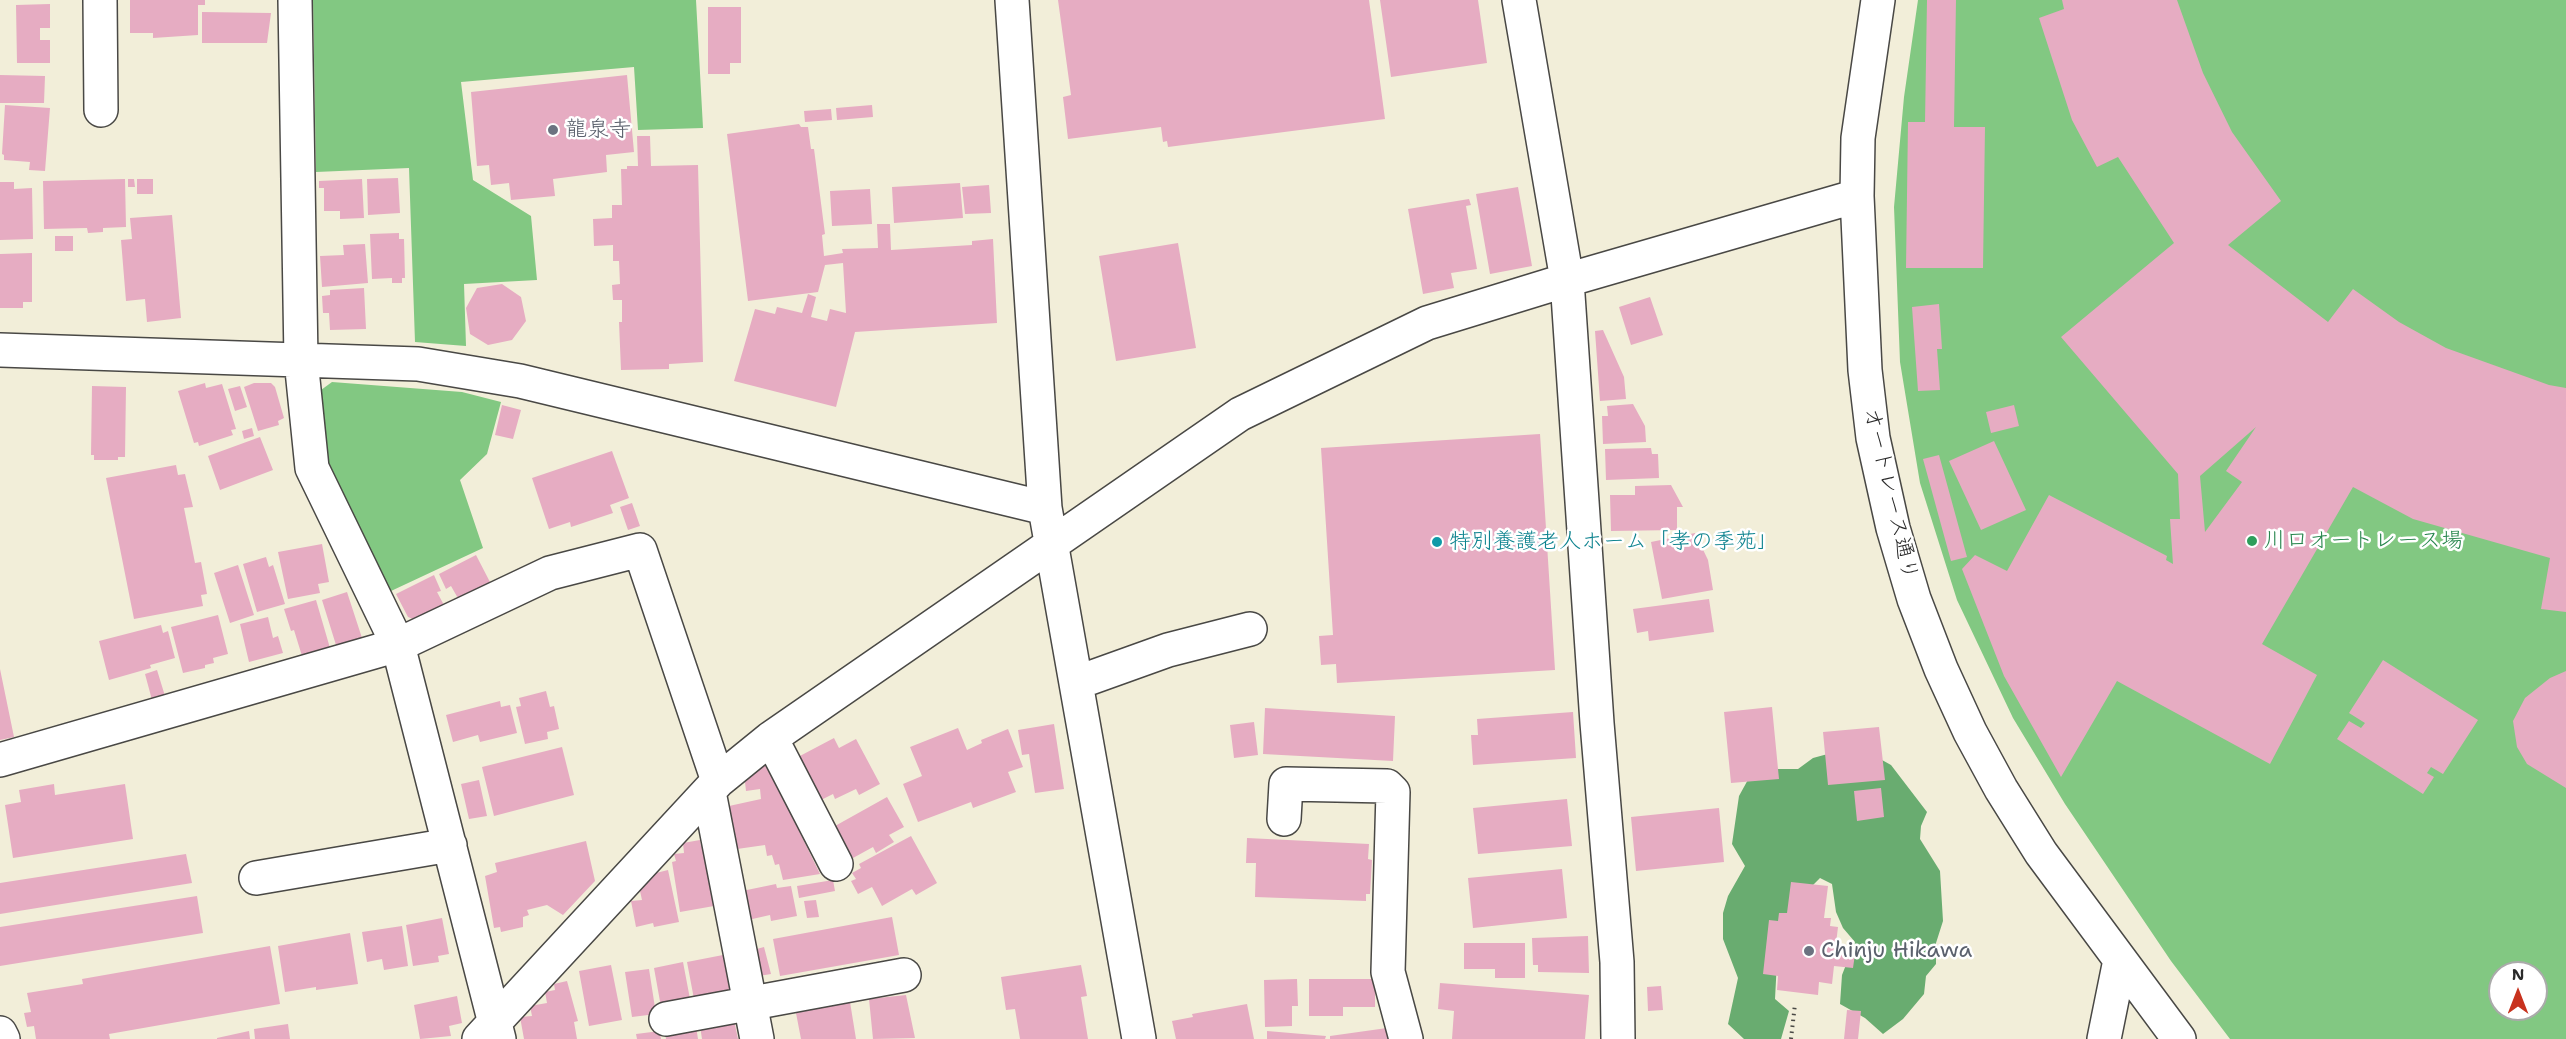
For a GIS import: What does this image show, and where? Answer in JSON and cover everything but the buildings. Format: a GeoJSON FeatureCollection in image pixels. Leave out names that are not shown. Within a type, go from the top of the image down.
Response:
{"type":"FeatureCollection","features":[{"type":"Feature","properties":{"kind":"street"},"geometry":{"type":"LineString","coordinates":[[100,0],[101,110]]}},
{"type":"Feature","properties":{"kind":"street"},"geometry":{"type":"LineString","coordinates":[[295,0],[301,360],[312,468],[398,645],[450,845],[491,1034]]}},
{"type":"Feature","properties":{"kind":"street"},"geometry":{"type":"LineString","coordinates":[[1012,0],[1045,508],[1139,1039]]}},
{"type":"Feature","properties":{"kind":"street"},"geometry":{"type":"LineString","coordinates":[[1519,0],[1566,280],[1596,711],[1617,962],[1618,1039]]}},
{"type":"Feature","properties":{"kind":"street","name":"オートレース通り"},"geometry":{"type":"LineString","coordinates":[[1878,0],[1859,127],[1857,196],[1860,301],[1873,438],[1893,528],[1914,599],[1970,732],[2001,789],[2041,853],[2179,1039]]}},
{"type":"Feature","properties":{"kind":"street"},"geometry":{"type":"LineString","coordinates":[[491,1034],[714,786],[771,738],[1240,414],[1427,324],[1566,280],[1857,196]]}},
{"type":"Feature","properties":{"kind":"street"},"geometry":{"type":"LineString","coordinates":[[0,350],[418,364],[520,381],[1045,508]]}},
{"type":"Feature","properties":{"kind":"street"},"geometry":{"type":"LineString","coordinates":[[0,760],[398,645],[550,573],[640,550],[714,786],[758,1039]]}},
{"type":"Feature","properties":{"kind":"street"},"geometry":{"type":"LineString","coordinates":[[1076,683],[1168,650],[1250,629]]}},
{"type":"Feature","properties":{"kind":"street"},"geometry":{"type":"LineString","coordinates":[[771,738],[836,864]]}},
{"type":"Feature","properties":{"kind":"street"},"geometry":{"type":"LineString","coordinates":[[1284,819],[1286,784],[1387,786],[1393,792],[1388,972],[1406,1039]]}},
{"type":"Feature","properties":{"kind":"street"},"geometry":{"type":"LineString","coordinates":[[256,878],[450,845]]}},
{"type":"Feature","properties":{"kind":"street"},"geometry":{"type":"LineString","coordinates":[[2104,1039],[2120,960]]}},
{"type":"Feature","properties":{"kind":"street"},"geometry":{"type":"LineString","coordinates":[[666,1019],[904,975]]}},
{"type":"Feature","properties":{"kind":"street"},"geometry":{"type":"LineString","coordinates":[[0,1033],[3,1039]]}},
{"type":"Feature","properties":{"kind":"path"},"geometry":{"type":"LineString","coordinates":[[1791,1039],[1795,1004]]}},
{"type":"Feature","properties":{"kind":"green space"},"geometry":{"type":"Polygon","coordinates":[[[313,0],[696,0],[703,128],[638,130],[634,67],[461,82],[473,180],[531,216],[537,280],[464,284],[466,346],[415,342],[409,168],[316,172],[313,0]]]}},
{"type":"Feature","properties":{"kind":"green space","name":"川口オートレース場"},"geometry":{"type":"Polygon","coordinates":[[[1918,0],[2566,0],[2566,1039],[2230,1039],[2171,961],[2065,804],[2013,718],[1957,600],[1920,483],[1900,362],[1894,207],[1904,97],[1918,0]]]}},
{"type":"Feature","properties":{"kind":"green space"},"geometry":{"type":"Polygon","coordinates":[[[332,382],[462,392],[501,402],[487,454],[460,480],[483,548],[391,591],[321,449],[321,390],[332,382]]]}},
{"type":"Feature","properties":{"kind":"green space"},"geometry":{"type":"Polygon","coordinates":[[[1835,752],[1873,755],[1891,765],[1927,812],[1921,826],[1920,839],[1940,871],[1943,921],[1936,943],[1936,964],[1926,976],[1924,994],[1903,1019],[1883,1034],[1865,1018],[1840,1004],[1842,975],[1855,942],[1843,928],[1836,912],[1832,884],[1820,878],[1805,893],[1777,961],[1775,999],[1789,1011],[1781,1039],[1744,1039],[1728,1024],[1738,978],[1723,939],[1723,913],[1728,896],[1745,866],[1732,844],[1739,796],[1750,776],[1767,769],[1798,769],[1813,758],[1835,752]]]}},
{"type":"Feature","properties":{"kind":"place","name":"龍泉寺"},"geometry":{"type":"Point","coordinates":[553,130]}},
{"type":"Feature","properties":{"kind":"place","name":"川口オートレース場"},"geometry":{"type":"Point","coordinates":[2252,541]}},
{"type":"Feature","properties":{"kind":"place","name":"特別養護老人ホーム「孝の季苑」"},"geometry":{"type":"Point","coordinates":[1437,542]}},
{"type":"Feature","properties":{"kind":"place","name":"Chinju Hikawa"},"geometry":{"type":"Point","coordinates":[1809,951]}}]}
